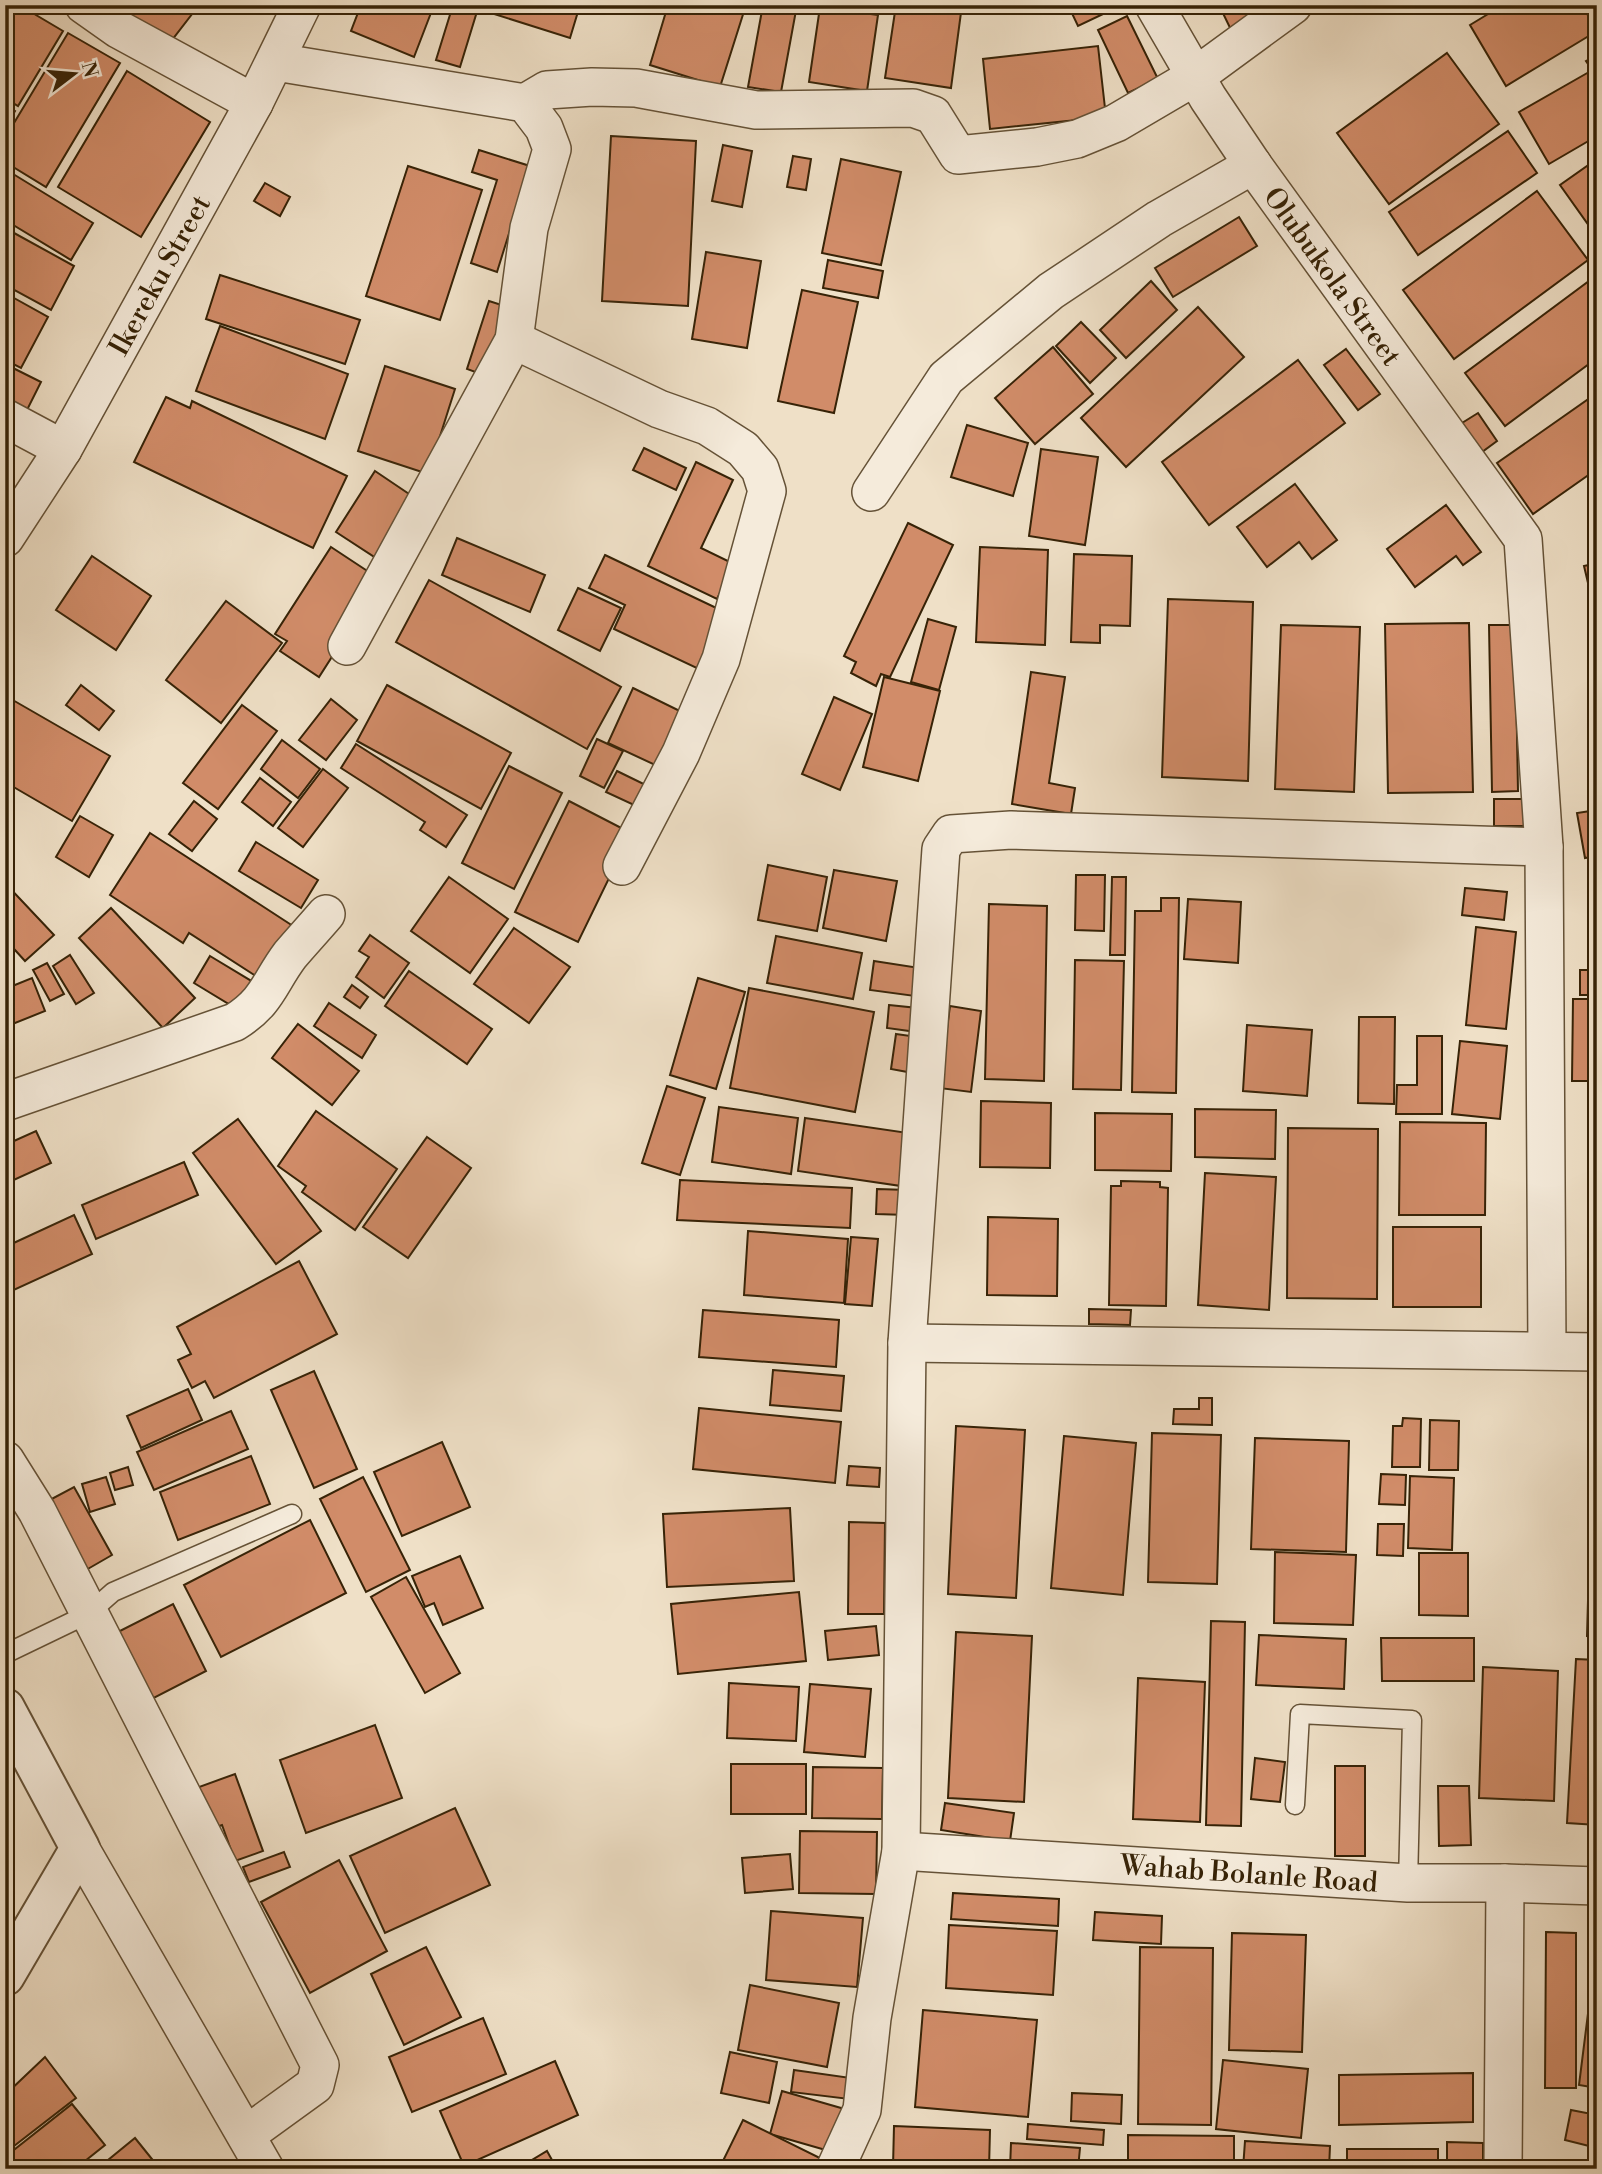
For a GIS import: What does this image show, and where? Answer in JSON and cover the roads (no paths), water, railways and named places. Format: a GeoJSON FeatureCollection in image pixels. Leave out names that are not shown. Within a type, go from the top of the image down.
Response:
{"type":"FeatureCollection","features":[{"type":"Feature","properties":{"kind":"street"},"geometry":{"type":"LineString","coordinates":[[84,5],[118,29],[254,103]]}},
{"type":"Feature","properties":{"kind":"street","name":"Ikereku Street"},"geometry":{"type":"LineString","coordinates":[[5,538],[63,449],[254,103],[302,5]]}},
{"type":"Feature","properties":{"kind":"street","name":"Olubukola Street"},"geometry":{"type":"LineString","coordinates":[[1154,5],[1202,87],[1253,165],[1523,539],[1544,847]]}},
{"type":"Feature","properties":{"kind":"street"},"geometry":{"type":"LineString","coordinates":[[276,62],[525,103],[547,90],[592,87],[636,88],[756,110],[913,107],[933,115],[958,155],[1037,148],[1077,139],[1202,87],[1293,5]]}},
{"type":"Feature","properties":{"kind":"street"},"geometry":{"type":"LineString","coordinates":[[347,646],[514,340],[528,228],[552,149],[544,128],[525,103]]}},
{"type":"Feature","properties":{"kind":"street"},"geometry":{"type":"LineString","coordinates":[[871,492],[946,378],[1051,291],[1159,219],[1253,165]]}},
{"type":"Feature","properties":{"kind":"street"},"geometry":{"type":"LineString","coordinates":[[514,340],[659,409],[707,426],[743,449],[760,469],[767,491],[721,659],[681,753],[622,866]]}},
{"type":"Feature","properties":{"kind":"street"},"geometry":{"type":"LineString","coordinates":[[5,418],[63,449]]}},
{"type":"Feature","properties":{"kind":"street"},"geometry":{"type":"LineString","coordinates":[[835,2169],[862,2110],[872,2018],[901,1851],[907,1343],[941,849],[951,834],[1011,830],[1544,847],[1547,1350]]}},
{"type":"Feature","properties":{"kind":"street"},"geometry":{"type":"LineString","coordinates":[[5,1101],[235,1022],[253,1010],[271,988],[289,958],[326,914]]}},
{"type":"Feature","properties":{"kind":"street"},"geometry":{"type":"LineString","coordinates":[[907,1343],[1597,1352]]}},
{"type":"Feature","properties":{"kind":"street"},"geometry":{"type":"LineString","coordinates":[[5,1460],[37,1511],[320,2064],[315,2085],[246,2135]]}},
{"type":"Feature","properties":{"kind":"street"},"geometry":{"type":"LineString","coordinates":[[5,1708],[80,1849],[265,2169]]}},
{"type":"Feature","properties":{"kind":"street"},"geometry":{"type":"LineString","coordinates":[[5,1976],[80,1849]]}},
{"type":"Feature","properties":{"kind":"street","name":"Wahab Bolanle Road"},"geometry":{"type":"LineString","coordinates":[[901,1851],[1408,1883],[1597,1886]]}},
{"type":"Feature","properties":{"kind":"street"},"geometry":{"type":"LineString","coordinates":[[1503,2169],[1505,1883]]}},
{"type":"Feature","properties":{"kind":"lane"},"geometry":{"type":"LineString","coordinates":[[5,1654],[88,1614],[113,1592],[292,1514]]}},
{"type":"Feature","properties":{"kind":"lane"},"geometry":{"type":"LineString","coordinates":[[1295,1805],[1300,1714],[1412,1720],[1408,1883]]}}]}
